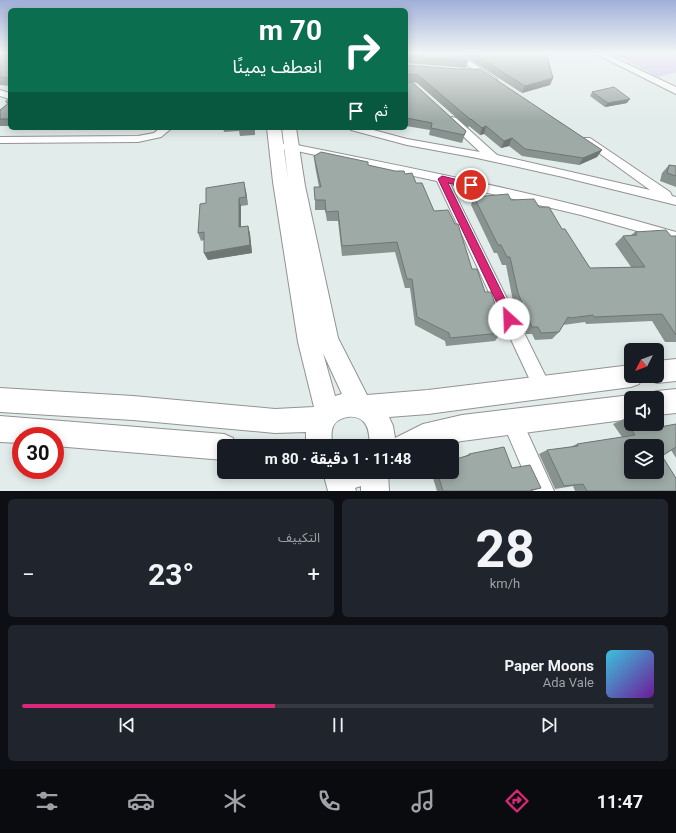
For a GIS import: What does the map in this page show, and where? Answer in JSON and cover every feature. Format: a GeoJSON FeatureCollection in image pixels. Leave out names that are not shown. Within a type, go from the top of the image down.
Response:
{"type":"FeatureCollection","features":[{"type":"Feature","properties":{"kind":"street"},"geometry":{"type":"LineString","coordinates":[[488,76],[500,84]]}},
{"type":"Feature","properties":{"kind":"street"},"geometry":{"type":"LineString","coordinates":[[646,76],[676,91]]}},
{"type":"Feature","properties":{"kind":"street"},"geometry":{"type":"LineString","coordinates":[[443,112],[493,158]]}},
{"type":"Feature","properties":{"kind":"street"},"geometry":{"type":"LineString","coordinates":[[0,140],[138,139],[157,135],[164,130]]}},
{"type":"Feature","properties":{"kind":"street"},"geometry":{"type":"LineString","coordinates":[[275,130],[284,147],[297,186],[328,340],[362,407]]}},
{"type":"Feature","properties":{"kind":"street"},"geometry":{"type":"LineString","coordinates":[[288,130],[284,147],[309,342],[326,416]]}},
{"type":"Feature","properties":{"kind":"street"},"geometry":{"type":"LineString","coordinates":[[362,130],[395,140],[558,171],[676,201]]}},
{"type":"Feature","properties":{"kind":"street"},"geometry":{"type":"LineString","coordinates":[[578,135],[676,201]]}},
{"type":"Feature","properties":{"kind":"street"},"geometry":{"type":"LineString","coordinates":[[284,147],[442,179],[629,222],[676,237]]}},
{"type":"Feature","properties":{"kind":"street"},"geometry":{"type":"LineString","coordinates":[[442,179],[542,387]]}},
{"type":"Feature","properties":{"kind":"street"},"geometry":{"type":"LineString","coordinates":[[664,371],[676,370]]}},
{"type":"Feature","properties":{"kind":"street"},"geometry":{"type":"LineString","coordinates":[[362,407],[404,405],[624,377]]}},
{"type":"Feature","properties":{"kind":"street"},"geometry":{"type":"LineString","coordinates":[[0,400],[133,408],[275,421],[326,416]]}},
{"type":"Feature","properties":{"kind":"street"},"geometry":{"type":"LineString","coordinates":[[664,402],[676,401]]}},
{"type":"Feature","properties":{"kind":"street"},"geometry":{"type":"LineString","coordinates":[[319,439],[319,432],[326,416],[336,407],[345,404],[355,404],[373,414],[379,422],[383,433],[383,439]]}},
{"type":"Feature","properties":{"kind":"street"},"geometry":{"type":"LineString","coordinates":[[419,439],[443,431],[624,407]]}},
{"type":"Feature","properties":{"kind":"street"},"geometry":{"type":"LineString","coordinates":[[512,421],[543,491]]}},
{"type":"Feature","properties":{"kind":"street"},"geometry":{"type":"LineString","coordinates":[[0,429],[217,446]]}},
{"type":"Feature","properties":{"kind":"street"},"geometry":{"type":"LineString","coordinates":[[339,479],[342,491]]}},
{"type":"Feature","properties":{"kind":"street"},"geometry":{"type":"LineString","coordinates":[[375,479],[375,491]]}},
{"type":"Feature","properties":{"kind":"building"},"geometry":{"type":"Polygon","coordinates":[[[0,76],[8,76],[8,78],[0,76]]]}},
{"type":"Feature","properties":{"kind":"building"},"geometry":{"type":"Polygon","coordinates":[[[419,76],[490,76],[602,150],[583,158],[525,149],[512,138],[504,141],[486,126],[482,128],[419,76]]]}},
{"type":"Feature","properties":{"kind":"building"},"geometry":{"type":"Polygon","coordinates":[[[509,76],[552,76],[553,78],[525,86],[509,76]]]}},
{"type":"Feature","properties":{"kind":"building"},"geometry":{"type":"Polygon","coordinates":[[[408,82],[412,82],[466,131],[464,135],[431,128],[432,123],[408,118],[408,82]]]}},
{"type":"Feature","properties":{"kind":"building"},"geometry":{"type":"Polygon","coordinates":[[[614,87],[630,99],[608,103],[592,92],[614,87]]]}},
{"type":"Feature","properties":{"kind":"building"},"geometry":{"type":"Polygon","coordinates":[[[8,104],[8,119],[0,119],[0,110],[8,104]]]}},
{"type":"Feature","properties":{"kind":"building"},"geometry":{"type":"Polygon","coordinates":[[[321,152],[368,162],[368,165],[395,171],[404,171],[405,174],[412,173],[416,183],[422,183],[434,211],[448,210],[455,224],[458,224],[472,269],[477,269],[485,292],[491,292],[497,309],[492,309],[501,333],[450,338],[449,333],[417,317],[412,279],[407,279],[397,242],[342,246],[338,211],[326,212],[325,200],[315,200],[314,187],[321,187],[314,156],[321,152]]]}},
{"type":"Feature","properties":{"kind":"building"},"geometry":{"type":"Polygon","coordinates":[[[669,165],[676,166],[676,176],[667,173],[669,165]]]}},
{"type":"Feature","properties":{"kind":"building"},"geometry":{"type":"Polygon","coordinates":[[[244,182],[246,197],[239,198],[239,227],[248,226],[250,245],[204,253],[204,232],[198,233],[200,204],[206,203],[206,188],[244,182]]]}},
{"type":"Feature","properties":{"kind":"building"},"geometry":{"type":"Polygon","coordinates":[[[508,194],[511,200],[534,199],[539,207],[549,207],[562,229],[565,229],[590,268],[645,267],[623,236],[637,235],[635,232],[666,230],[671,236],[676,236],[676,335],[662,314],[594,317],[593,315],[571,318],[568,317],[559,332],[541,333],[538,327],[532,327],[518,293],[510,257],[507,257],[501,245],[498,245],[474,197],[508,194]]]}},
{"type":"Feature","properties":{"kind":"building"},"geometry":{"type":"Polygon","coordinates":[[[676,424],[676,447],[664,455],[664,439],[624,439],[624,479],[664,479],[664,459],[676,478],[676,491],[587,491],[583,484],[564,486],[547,450],[578,446],[577,444],[635,435],[632,431],[664,431],[664,426],[676,424]]]}},
{"type":"Feature","properties":{"kind":"building"},"geometry":{"type":"Polygon","coordinates":[[[504,447],[512,468],[530,465],[541,488],[531,490],[532,491],[443,491],[439,479],[459,479],[459,458],[470,455],[469,454],[504,447]]]}},
{"type":"Feature","properties":{"kind":"route"},"geometry":{"type":"LineString","coordinates":[[471,185],[442,179],[509,319]]}}]}
